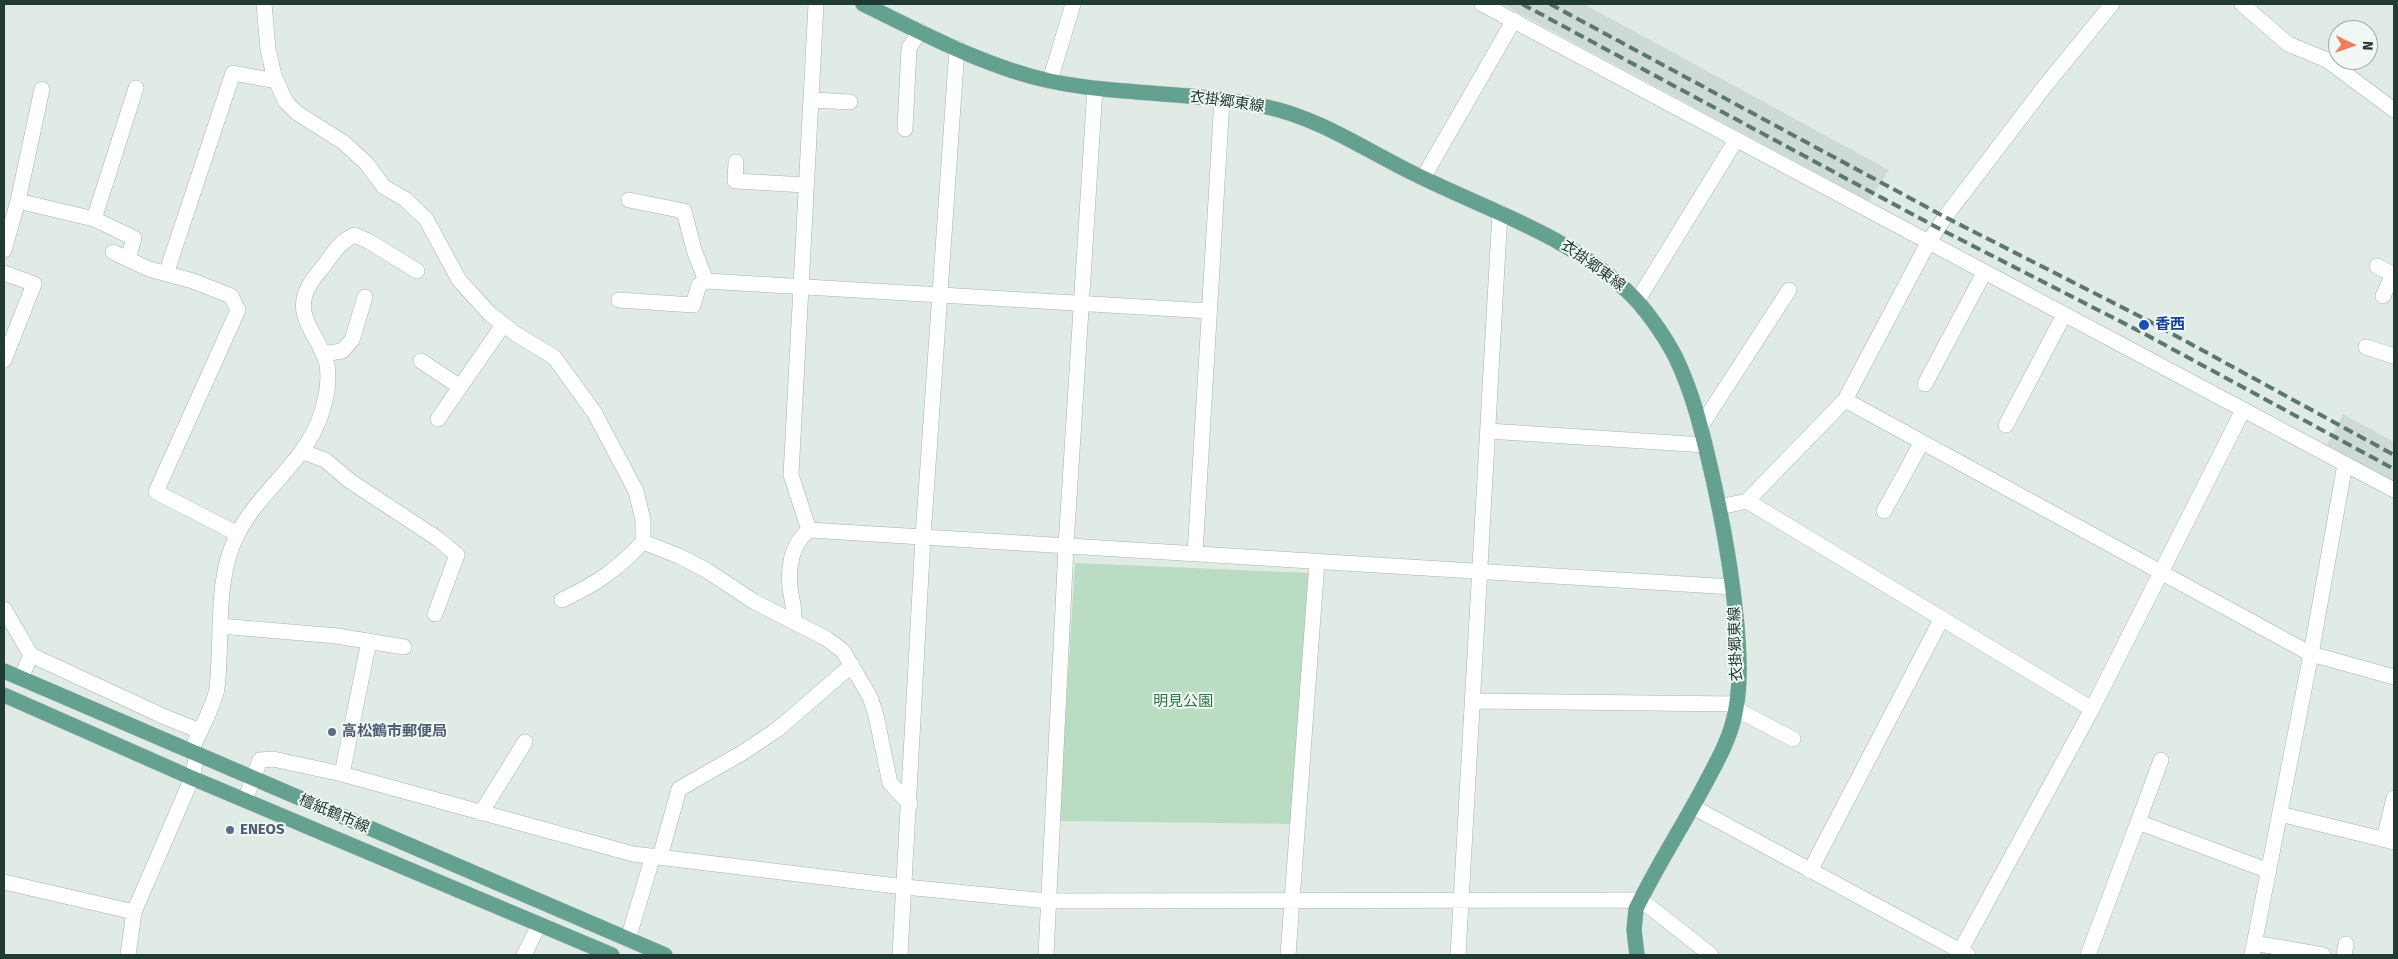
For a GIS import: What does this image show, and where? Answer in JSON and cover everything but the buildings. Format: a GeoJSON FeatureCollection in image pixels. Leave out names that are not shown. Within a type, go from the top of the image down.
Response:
{"type":"FeatureCollection","features":[{"type":"Feature","properties":{"kind":"main road","name":"衣掛郷東線"},"geometry":{"type":"LineString","coordinates":[[863,4],[957,48],[1016,72],[1050,81],[1096,88],[1222,99],[1268,107],[1315,122],[1423,178],[1500,212],[1578,252],[1637,300],[1674,354],[1701,426],[1720,507],[1733,587],[1740,662],[1737,707],[1731,731],[1693,807],[1636,910],[1634,930],[1637,955]]}},
{"type":"Feature","properties":{"kind":"main road","name":"檀紙鶴市線"},"geometry":{"type":"LineString","coordinates":[[4,671],[666,955]]}},
{"type":"Feature","properties":{"kind":"main road","name":"檀紙鶴市線"},"geometry":{"type":"LineString","coordinates":[[4,695],[192,778],[612,955]]}},
{"type":"Feature","properties":{"kind":"street"},"geometry":{"type":"LineString","coordinates":[[264,4],[268,49],[276,81],[286,102],[297,113],[343,142],[366,163],[384,187],[405,199],[426,219],[459,280],[490,314],[503,325],[554,357],[594,412],[636,491],[643,520],[643,542],[620,565],[594,586],[562,600]]}},
{"type":"Feature","properties":{"kind":"street"},"geometry":{"type":"LineString","coordinates":[[809,530],[791,475],[816,4]]}},
{"type":"Feature","properties":{"kind":"street"},"geometry":{"type":"LineString","coordinates":[[1050,81],[1073,4]]}},
{"type":"Feature","properties":{"kind":"street"},"geometry":{"type":"LineString","coordinates":[[1482,4],[2394,490]]}},
{"type":"Feature","properties":{"kind":"street"},"geometry":{"type":"LineString","coordinates":[[1720,507],[1747,501],[1845,400],[1928,243],[1945,217],[2045,86],[2112,4]]}},
{"type":"Feature","properties":{"kind":"street"},"geometry":{"type":"LineString","coordinates":[[2242,4],[2288,44],[2327,60],[2394,110]]}},
{"type":"Feature","properties":{"kind":"street"},"geometry":{"type":"LineString","coordinates":[[1423,178],[1514,20]]}},
{"type":"Feature","properties":{"kind":"street"},"geometry":{"type":"LineString","coordinates":[[905,129],[909,48],[920,31]]}},
{"type":"Feature","properties":{"kind":"street"},"geometry":{"type":"LineString","coordinates":[[900,955],[924,538],[957,48]]}},
{"type":"Feature","properties":{"kind":"street"},"geometry":{"type":"LineString","coordinates":[[166,274],[233,73],[276,81]]}},
{"type":"Feature","properties":{"kind":"street"},"geometry":{"type":"LineString","coordinates":[[94,219],[136,88]]}},
{"type":"Feature","properties":{"kind":"street"},"geometry":{"type":"LineString","coordinates":[[1046,955],[1066,546],[1096,88]]}},
{"type":"Feature","properties":{"kind":"street"},"geometry":{"type":"LineString","coordinates":[[4,250],[18,201],[42,89]]}},
{"type":"Feature","properties":{"kind":"street"},"geometry":{"type":"LineString","coordinates":[[1195,554],[1222,99]]}},
{"type":"Feature","properties":{"kind":"street"},"geometry":{"type":"LineString","coordinates":[[811,100],[850,102]]}},
{"type":"Feature","properties":{"kind":"street"},"geometry":{"type":"LineString","coordinates":[[1637,300],[1736,140]]}},
{"type":"Feature","properties":{"kind":"street"},"geometry":{"type":"LineString","coordinates":[[736,162],[735,181],[806,185]]}},
{"type":"Feature","properties":{"kind":"street"},"geometry":{"type":"LineString","coordinates":[[629,200],[684,211],[694,250],[706,281]]}},
{"type":"Feature","properties":{"kind":"street"},"geometry":{"type":"LineString","coordinates":[[18,201],[94,219],[134,238],[128,259]]}},
{"type":"Feature","properties":{"kind":"street"},"geometry":{"type":"LineString","coordinates":[[1458,955],[1500,212]]}},
{"type":"Feature","properties":{"kind":"street"},"geometry":{"type":"LineString","coordinates":[[128,955],[134,912],[192,778],[194,753],[200,731],[217,690],[220,626],[229,554],[238,534],[254,509],[303,452],[318,424],[326,394],[327,362],[305,320],[303,305],[307,288],[344,239],[355,235],[417,271]]}},
{"type":"Feature","properties":{"kind":"street"},"geometry":{"type":"LineString","coordinates":[[113,252],[148,269],[193,280],[231,296],[238,310],[156,492],[238,534]]}},
{"type":"Feature","properties":{"kind":"street"},"geometry":{"type":"LineString","coordinates":[[2377,266],[2394,274],[2383,296]]}},
{"type":"Feature","properties":{"kind":"street"},"geometry":{"type":"LineString","coordinates":[[1925,384],[1984,273]]}},
{"type":"Feature","properties":{"kind":"street"},"geometry":{"type":"LineString","coordinates":[[4,274],[34,284],[4,360]]}},
{"type":"Feature","properties":{"kind":"street"},"geometry":{"type":"LineString","coordinates":[[619,300],[693,305],[699,284],[706,281],[1082,305],[1209,311]]}},
{"type":"Feature","properties":{"kind":"street"},"geometry":{"type":"LineString","coordinates":[[1701,426],[1789,290]]}},
{"type":"Feature","properties":{"kind":"street"},"geometry":{"type":"LineString","coordinates":[[323,354],[342,351],[352,340],[365,297]]}},
{"type":"Feature","properties":{"kind":"street"},"geometry":{"type":"LineString","coordinates":[[2006,425],[2064,315]]}},
{"type":"Feature","properties":{"kind":"street"},"geometry":{"type":"LineString","coordinates":[[438,418],[503,325]]}},
{"type":"Feature","properties":{"kind":"street"},"geometry":{"type":"LineString","coordinates":[[2366,347],[2394,356]]}},
{"type":"Feature","properties":{"kind":"street"},"geometry":{"type":"LineString","coordinates":[[421,361],[460,388]]}},
{"type":"Feature","properties":{"kind":"street"},"geometry":{"type":"LineString","coordinates":[[1845,400],[2311,654],[2394,678]]}},
{"type":"Feature","properties":{"kind":"street"},"geometry":{"type":"LineString","coordinates":[[1693,807],[1962,954],[2092,708],[2243,410]]}},
{"type":"Feature","properties":{"kind":"street"},"geometry":{"type":"LineString","coordinates":[[1488,431],[1705,445]]}},
{"type":"Feature","properties":{"kind":"street"},"geometry":{"type":"LineString","coordinates":[[1884,511],[1922,442]]}},
{"type":"Feature","properties":{"kind":"street"},"geometry":{"type":"LineString","coordinates":[[303,452],[325,460],[350,481],[438,539],[457,555],[435,614]]}},
{"type":"Feature","properties":{"kind":"street"},"geometry":{"type":"LineString","coordinates":[[2323,955],[2253,949],[2311,654],[2344,464]]}},
{"type":"Feature","properties":{"kind":"street"},"geometry":{"type":"LineString","coordinates":[[1747,501],[2092,708]]}},
{"type":"Feature","properties":{"kind":"street"},"geometry":{"type":"LineString","coordinates":[[793,621],[796,612],[790,586],[791,567],[798,538],[809,530],[1733,587]]}},
{"type":"Feature","properties":{"kind":"street"},"geometry":{"type":"LineString","coordinates":[[643,542],[679,556],[706,570],[753,601],[793,621],[843,651],[870,697],[876,715],[890,783],[910,804]]}},
{"type":"Feature","properties":{"kind":"street"},"geometry":{"type":"LineString","coordinates":[[1288,955],[1317,562]]}},
{"type":"Feature","properties":{"kind":"street"},"geometry":{"type":"LineString","coordinates":[[4,609],[31,655],[200,731]]}},
{"type":"Feature","properties":{"kind":"street"},"geometry":{"type":"LineString","coordinates":[[1810,870],[1942,618]]}},
{"type":"Feature","properties":{"kind":"street"},"geometry":{"type":"LineString","coordinates":[[220,626],[337,636],[404,647]]}},
{"type":"Feature","properties":{"kind":"street"},"geometry":{"type":"LineString","coordinates":[[342,774],[369,641]]}},
{"type":"Feature","properties":{"kind":"street"},"geometry":{"type":"LineString","coordinates":[[21,678],[31,655]]}},
{"type":"Feature","properties":{"kind":"street"},"geometry":{"type":"LineString","coordinates":[[628,939],[679,789],[742,754],[778,729],[852,665]]}},
{"type":"Feature","properties":{"kind":"street"},"geometry":{"type":"LineString","coordinates":[[1473,701],[1737,707],[1793,739]]}},
{"type":"Feature","properties":{"kind":"street"},"geometry":{"type":"LineString","coordinates":[[481,813],[525,742]]}},
{"type":"Feature","properties":{"kind":"street"},"geometry":{"type":"LineString","coordinates":[[245,800],[260,760],[273,759],[342,774],[597,845],[656,856],[905,887],[1048,901],[1641,900],[1711,955]]}},
{"type":"Feature","properties":{"kind":"street"},"geometry":{"type":"LineString","coordinates":[[2088,955],[2161,760]]}},
{"type":"Feature","properties":{"kind":"street"},"geometry":{"type":"LineString","coordinates":[[2280,814],[2389,840],[2394,798]]}},
{"type":"Feature","properties":{"kind":"street"},"geometry":{"type":"LineString","coordinates":[[2138,822],[2269,871]]}},
{"type":"Feature","properties":{"kind":"street"},"geometry":{"type":"LineString","coordinates":[[4,882],[134,912]]}},
{"type":"Feature","properties":{"kind":"street"},"geometry":{"type":"LineString","coordinates":[[524,955],[539,924]]}},
{"type":"Feature","properties":{"kind":"shaded area"},"geometry":{"type":"Polygon","coordinates":[[[1502,4],[1584,4],[1889,170],[1869,201],[1502,4]]]}},
{"type":"Feature","properties":{"kind":"shaded area"},"geometry":{"type":"Polygon","coordinates":[[[2343,414],[2394,442],[2394,482],[2326,446],[2343,414]]]}},
{"type":"Feature","properties":{"kind":"green space","name":"明見公園"},"geometry":{"type":"Polygon","coordinates":[[[1075,563],[1309,573],[1291,824],[1059,821],[1075,563]]]}},
{"type":"Feature","properties":{"kind":"railway"},"geometry":{"type":"LineString","coordinates":[[1522,4],[1938,228],[2141,332],[2394,469]]}},
{"type":"Feature","properties":{"kind":"railway"},"geometry":{"type":"LineString","coordinates":[[1550,4],[1945,217],[2147,320],[2394,455]]}},
{"type":"Feature","properties":{"kind":"place","name":"香西"},"geometry":{"type":"Point","coordinates":[2144,325]}},
{"type":"Feature","properties":{"kind":"place","name":"高松鶴市郵便局"},"geometry":{"type":"Point","coordinates":[332,732]}},
{"type":"Feature","properties":{"kind":"place","name":"ENEOS"},"geometry":{"type":"Point","coordinates":[230,830]}}]}
